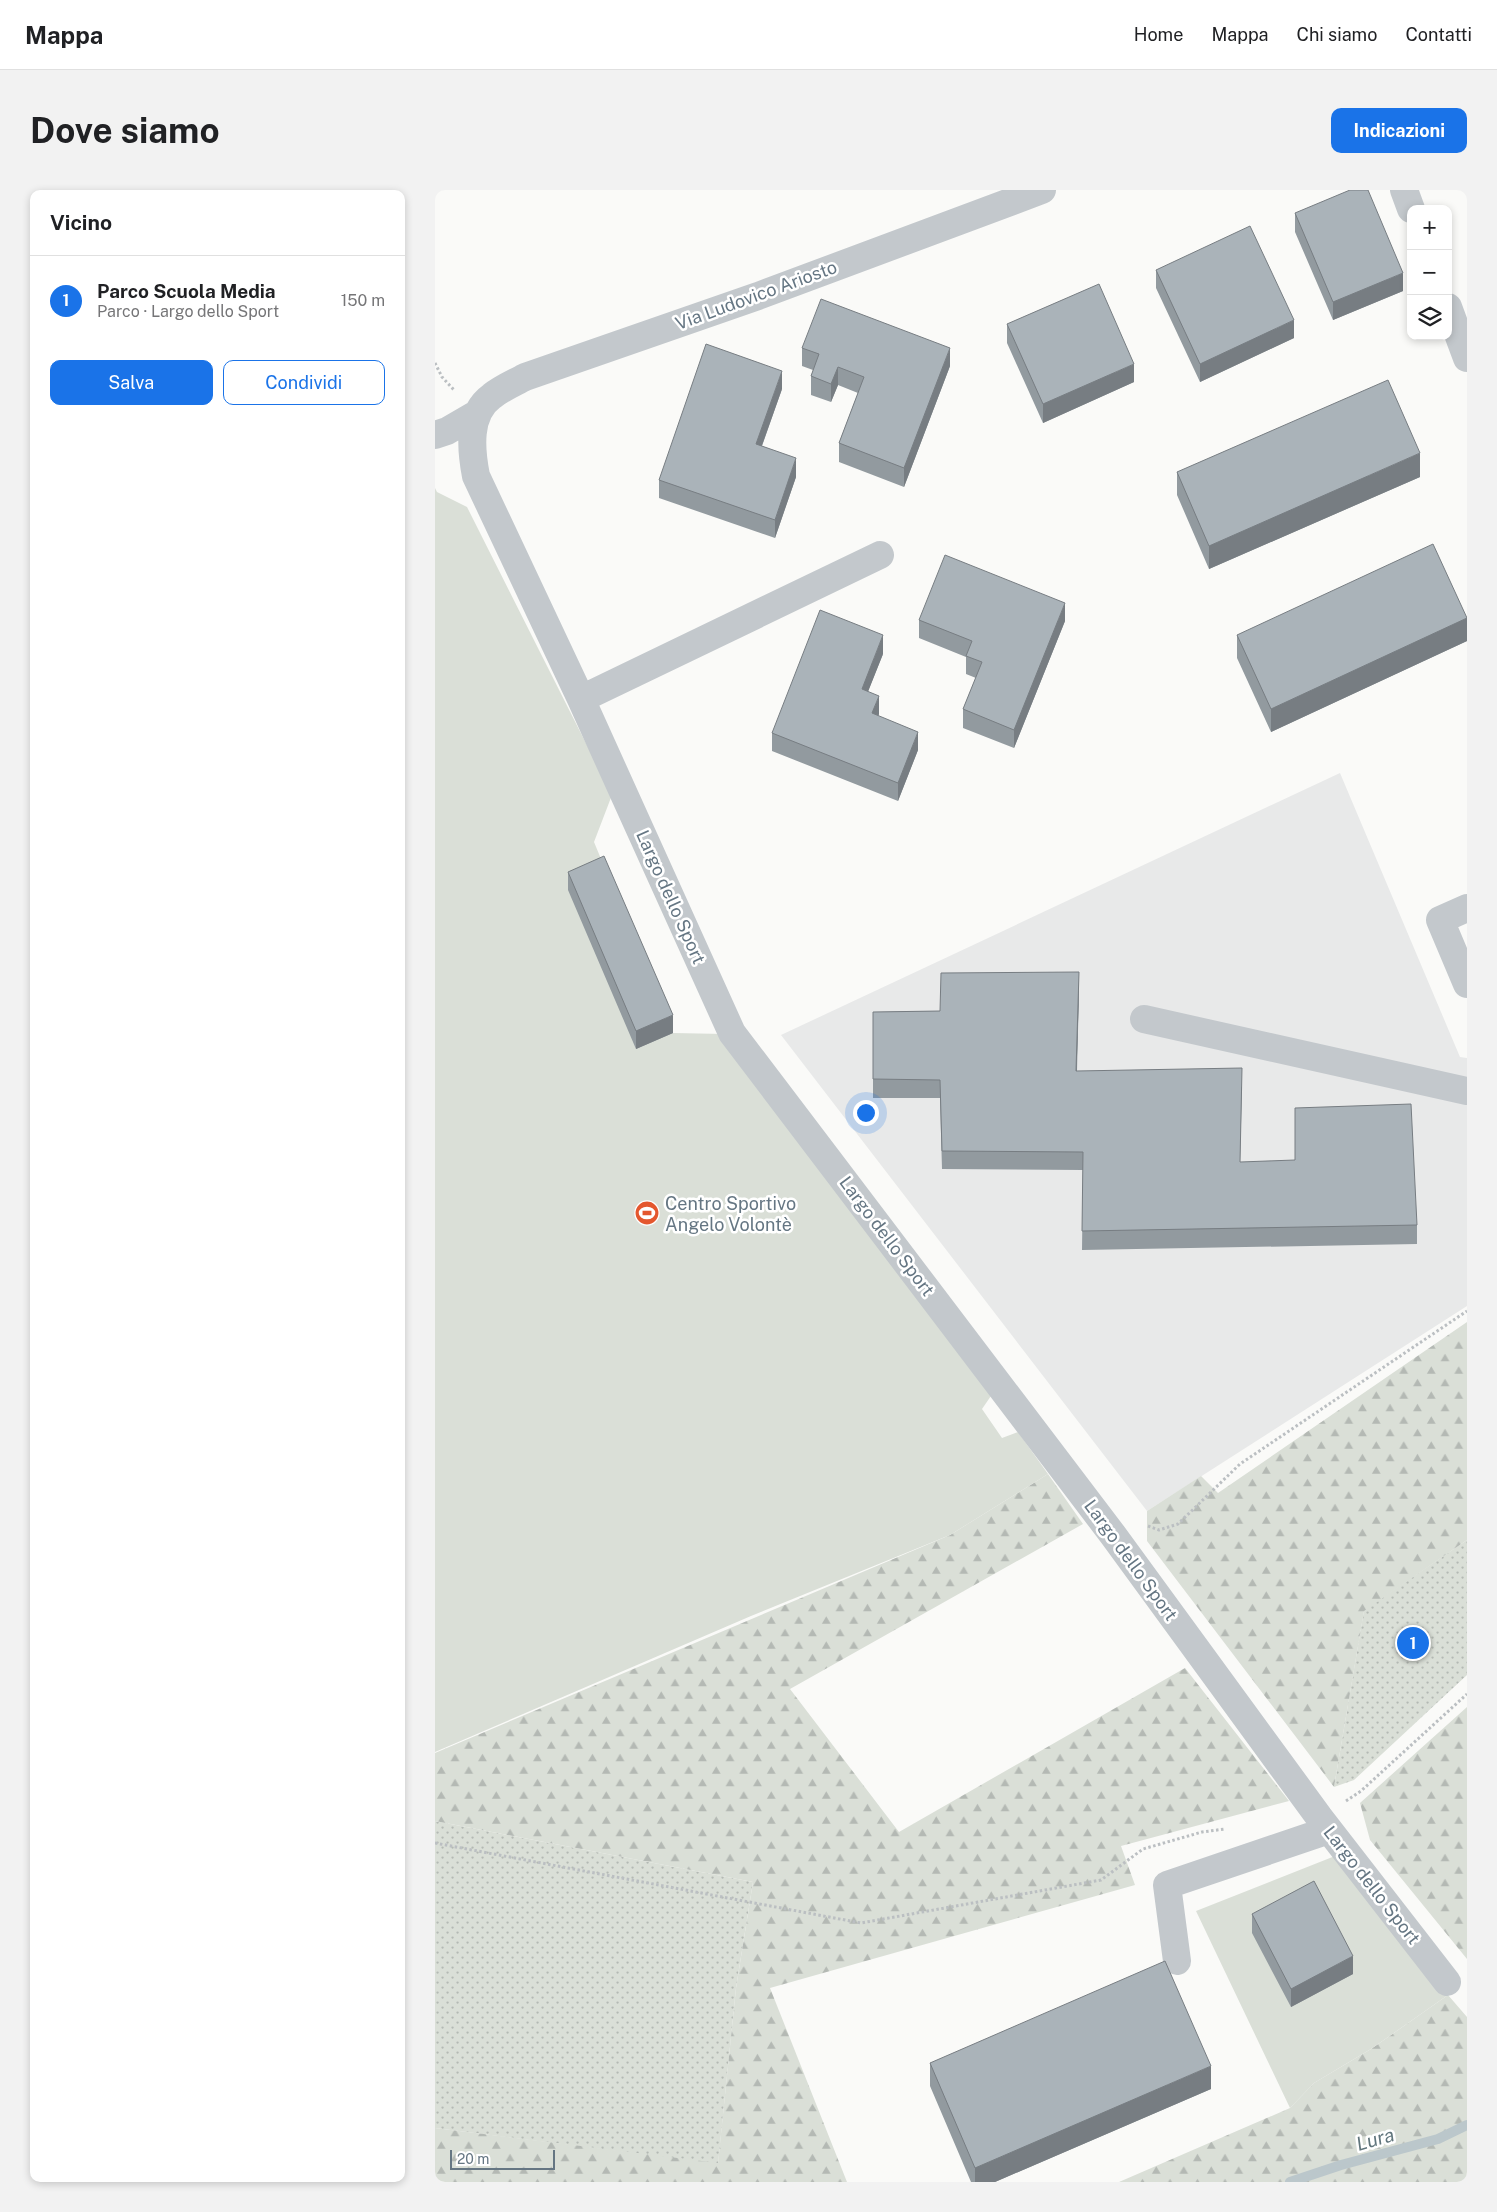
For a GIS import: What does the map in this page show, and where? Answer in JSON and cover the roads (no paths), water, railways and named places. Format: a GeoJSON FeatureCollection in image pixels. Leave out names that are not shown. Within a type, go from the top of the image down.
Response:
{"type":"FeatureCollection","features":[{"type":"Feature","properties":{"kind":"street","name":"Via Ludovico Ariosto"},"geometry":{"type":"LineString","coordinates":[[478,413],[490,397],[525,377],[758,296],[1042,190]]}},
{"type":"Feature","properties":{"kind":"street"},"geometry":{"type":"LineString","coordinates":[[1404,190],[1410,205]]}},
{"type":"Feature","properties":{"kind":"street"},"geometry":{"type":"LineString","coordinates":[[1452,318],[1467,358]]}},
{"type":"Feature","properties":{"kind":"street"},"geometry":{"type":"LineString","coordinates":[[435,435],[447,431],[478,413]]}},
{"type":"Feature","properties":{"kind":"street","name":"Largo dello Sport"},"geometry":{"type":"LineString","coordinates":[[478,413],[473,432],[472,453],[476,476],[581,699],[732,1033],[1113,1535],[1324,1823],[1447,1982]]}},
{"type":"Feature","properties":{"kind":"street"},"geometry":{"type":"LineString","coordinates":[[581,699],[881,555]]}},
{"type":"Feature","properties":{"kind":"street"},"geometry":{"type":"LineString","coordinates":[[1467,908],[1440,920],[1467,984]]}},
{"type":"Feature","properties":{"kind":"street"},"geometry":{"type":"LineString","coordinates":[[1144,1019],[1467,1091]]}},
{"type":"Feature","properties":{"kind":"street"},"geometry":{"type":"LineString","coordinates":[[1177,1961],[1167,1885],[1324,1823]]}},
{"type":"Feature","properties":{"kind":"waterway","name":"Lura"},"geometry":{"type":"LineString","coordinates":[[1290,2182],[1341,2165],[1438,2139],[1467,2125]]}},
{"type":"Feature","properties":{"kind":"place","name":"Centro Sportivo Angelo Volontè"},"geometry":{"type":"Point","coordinates":[647,1213]}},
{"type":"Feature","properties":{"kind":"place","name":"Parco Scuola Media"},"geometry":{"type":"Point","coordinates":[1413,1643]}}]}
